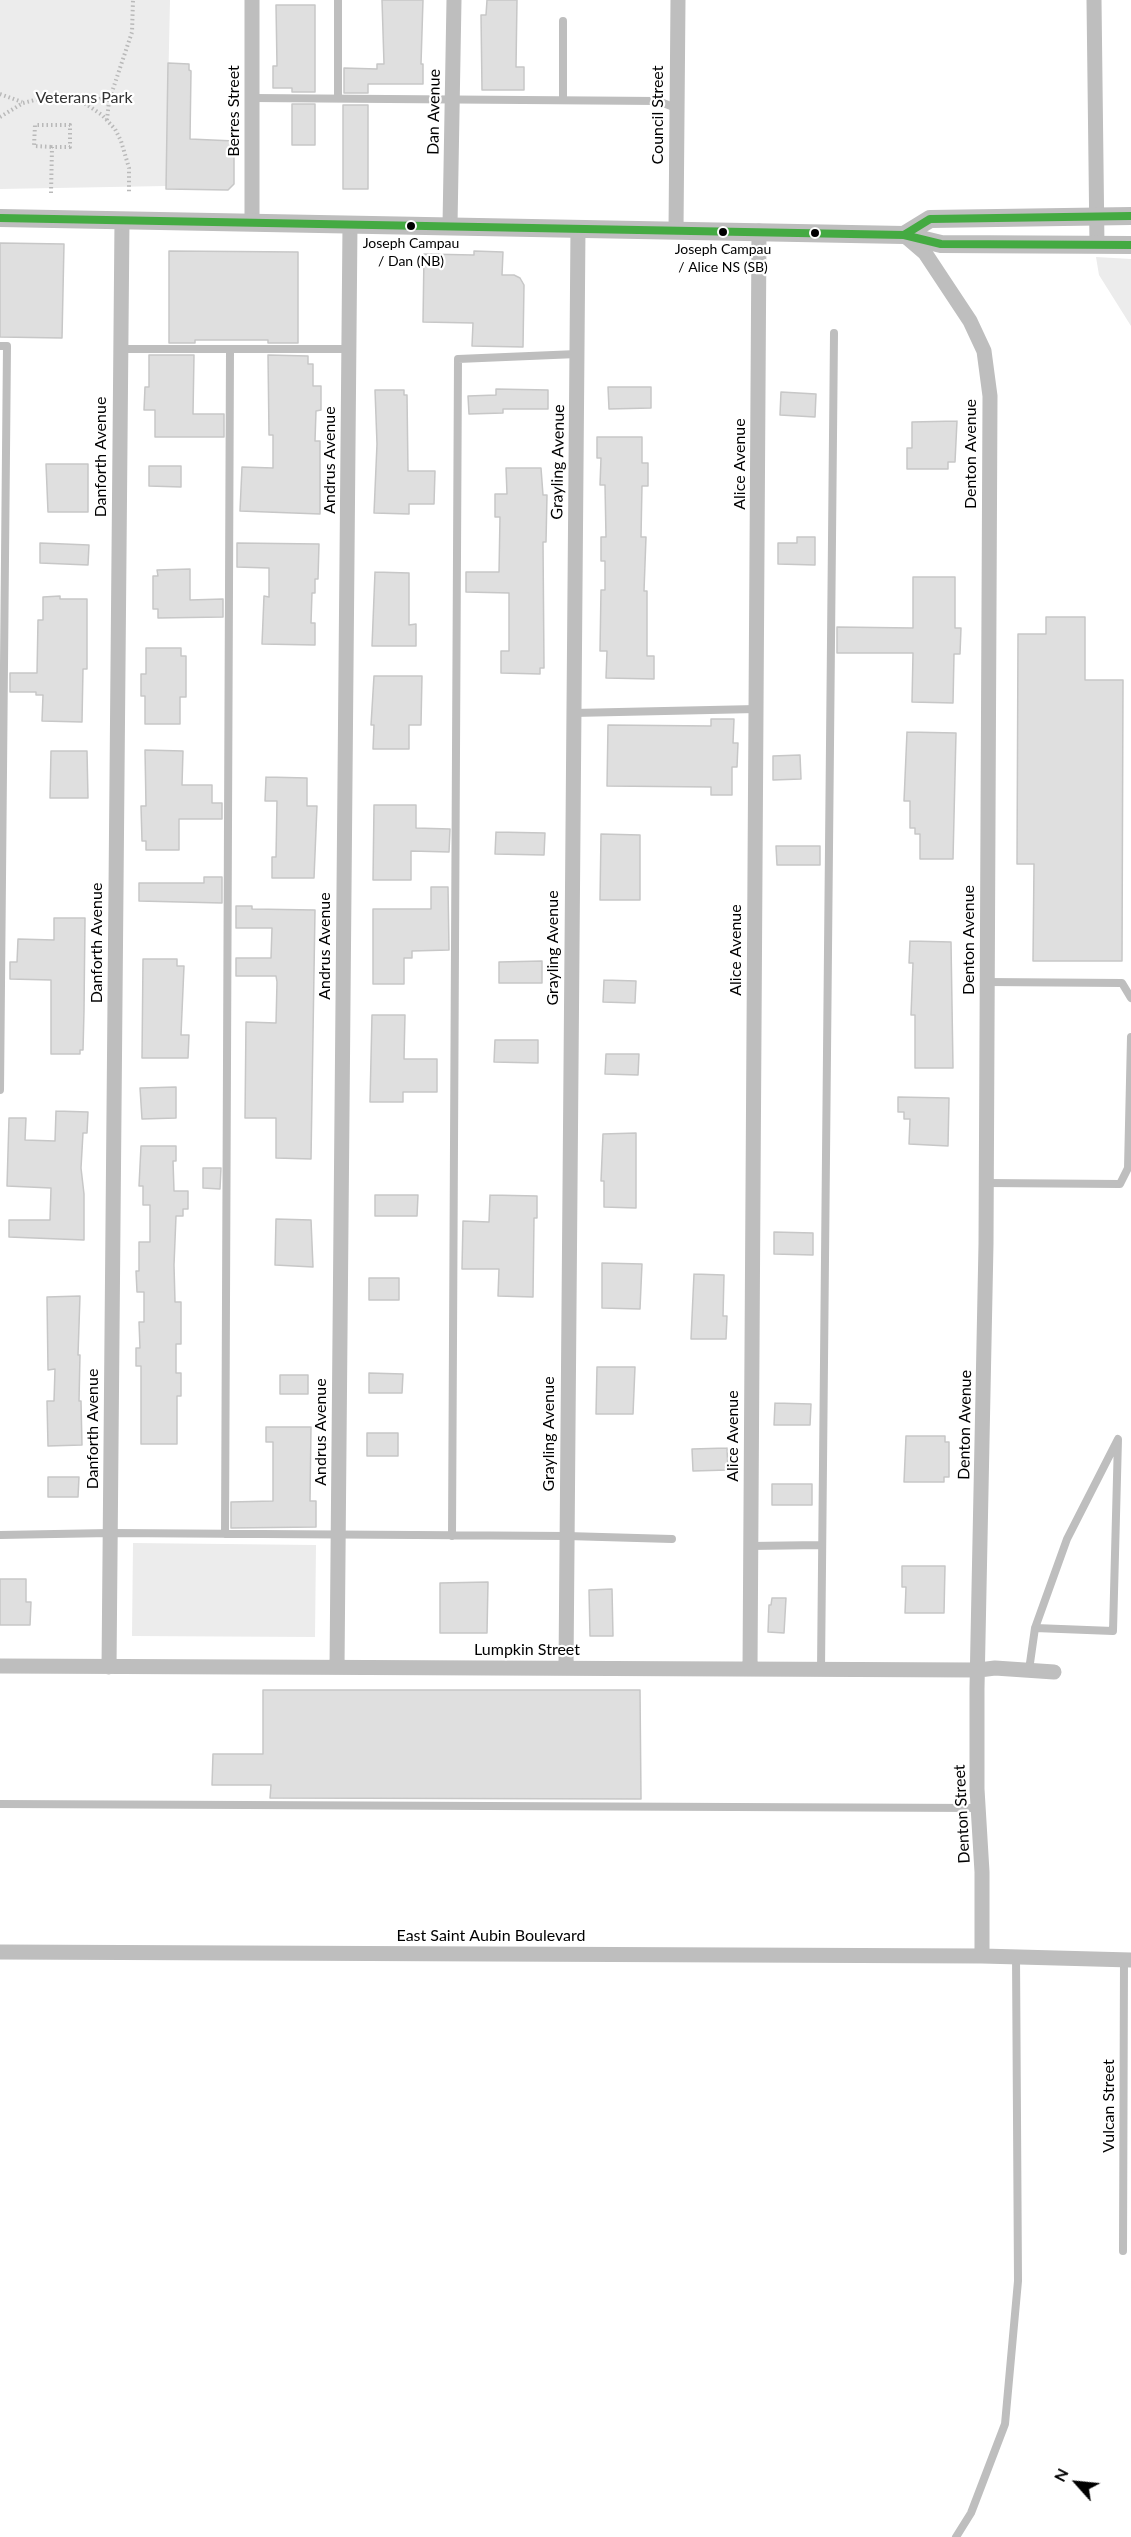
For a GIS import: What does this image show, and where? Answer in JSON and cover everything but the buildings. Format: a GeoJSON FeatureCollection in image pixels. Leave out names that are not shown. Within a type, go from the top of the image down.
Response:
{"type":"FeatureCollection","features":[{"type":"Feature","properties":{"kind":"street","name":"Berres Street"},"geometry":{"type":"LineString","coordinates":[[252,0],[252,222]]}},
{"type":"Feature","properties":{"kind":"street","name":"Dan Avenue"},"geometry":{"type":"LineString","coordinates":[[450,225],[454,0]]}},
{"type":"Feature","properties":{"kind":"street","name":"Council Street"},"geometry":{"type":"LineString","coordinates":[[676,230],[678,0]]}},
{"type":"Feature","properties":{"kind":"street"},"geometry":{"type":"LineString","coordinates":[[1094,0],[1098,245]]}},
{"type":"Feature","properties":{"kind":"street"},"geometry":{"type":"LineString","coordinates":[[904,235],[930,219],[1131,216]]}},
{"type":"Feature","properties":{"kind":"street"},"geometry":{"type":"LineString","coordinates":[[0,218],[759,231],[904,235],[941,244],[1131,245]]}},
{"type":"Feature","properties":{"kind":"street","name":"Danforth Avenue"},"geometry":{"type":"LineString","coordinates":[[110,1667],[122,220]]}},
{"type":"Feature","properties":{"kind":"street","name":"Andrus Avenue"},"geometry":{"type":"LineString","coordinates":[[338,1667],[350,224]]}},
{"type":"Feature","properties":{"kind":"street","name":"Grayling Avenue"},"geometry":{"type":"LineString","coordinates":[[566,1668],[578,228]]}},
{"type":"Feature","properties":{"kind":"street","name":"Alice Avenue"},"geometry":{"type":"LineString","coordinates":[[750,1669],[759,231]]}},
{"type":"Feature","properties":{"kind":"street","name":"Denton Avenue"},"geometry":{"type":"LineString","coordinates":[[904,235],[925,254],[970,321],[984,351],[990,396],[986,1183],[979,1670]]}},
{"type":"Feature","properties":{"kind":"street","name":"Lumpkin Street"},"geometry":{"type":"LineString","coordinates":[[0,1666],[979,1670],[995,1668],[1054,1672]]}},
{"type":"Feature","properties":{"kind":"street","name":"Denton Street"},"geometry":{"type":"LineString","coordinates":[[979,1670],[978,1808],[982,1872],[982,1956]]}},
{"type":"Feature","properties":{"kind":"street","name":"East Saint Aubin Boulevard"},"geometry":{"type":"LineString","coordinates":[[0,1952],[1016,1956],[1128,1960]]}},
{"type":"Feature","properties":{"kind":"lane"},"geometry":{"type":"LineString","coordinates":[[338,0],[338,98]]}},
{"type":"Feature","properties":{"kind":"lane"},"geometry":{"type":"LineString","coordinates":[[563,21],[563,100]]}},
{"type":"Feature","properties":{"kind":"lane"},"geometry":{"type":"LineString","coordinates":[[253,98],[658,101],[676,108]]}},
{"type":"Feature","properties":{"kind":"lane"},"geometry":{"type":"LineString","coordinates":[[820,1669],[834,333]]}},
{"type":"Feature","properties":{"kind":"lane"},"geometry":{"type":"LineString","coordinates":[[0,346],[7,346],[0,1090]]}},
{"type":"Feature","properties":{"kind":"lane"},"geometry":{"type":"LineString","coordinates":[[120,349],[349,350]]}},
{"type":"Feature","properties":{"kind":"lane"},"geometry":{"type":"LineString","coordinates":[[225,1534],[231,350]]}},
{"type":"Feature","properties":{"kind":"lane"},"geometry":{"type":"LineString","coordinates":[[452,1536],[458,358],[577,354]]}},
{"type":"Feature","properties":{"kind":"lane"},"geometry":{"type":"LineString","coordinates":[[573,712],[756,710]]}},
{"type":"Feature","properties":{"kind":"lane"},"geometry":{"type":"LineString","coordinates":[[987,982],[1122,983],[1131,998]]}},
{"type":"Feature","properties":{"kind":"lane"},"geometry":{"type":"LineString","coordinates":[[986,1183],[1120,1184],[1128,1168],[1131,1037]]}},
{"type":"Feature","properties":{"kind":"lane"},"geometry":{"type":"LineString","coordinates":[[1029,1670],[1035,1628],[1067,1539],[1118,1439],[1113,1631],[1035,1628]]}},
{"type":"Feature","properties":{"kind":"lane"},"geometry":{"type":"LineString","coordinates":[[0,1535],[110,1533],[567,1536],[672,1539]]}},
{"type":"Feature","properties":{"kind":"lane"},"geometry":{"type":"LineString","coordinates":[[750,1546],[821,1545]]}},
{"type":"Feature","properties":{"kind":"lane"},"geometry":{"type":"LineString","coordinates":[[0,1804],[978,1808]]}},
{"type":"Feature","properties":{"kind":"lane"},"geometry":{"type":"LineString","coordinates":[[956,2537],[971,2513],[1005,2424],[1018,2281],[1016,1956]]}},
{"type":"Feature","properties":{"kind":"lane","name":"Vulcan Street"},"geometry":{"type":"LineString","coordinates":[[1123,2251],[1128,1960]]}},
{"type":"Feature","properties":{"kind":"path"},"geometry":{"type":"LineString","coordinates":[[107,121],[107,106],[132,32],[134,0]]}},
{"type":"Feature","properties":{"kind":"path"},"geometry":{"type":"LineString","coordinates":[[0,94],[23,103]]}},
{"type":"Feature","properties":{"kind":"path"},"geometry":{"type":"LineString","coordinates":[[86,104],[111,94]]}},
{"type":"Feature","properties":{"kind":"path"},"geometry":{"type":"LineString","coordinates":[[0,117],[32,99],[60,97],[86,104],[115,129],[126,153],[129,194]]}},
{"type":"Feature","properties":{"kind":"path"},"geometry":{"type":"LineString","coordinates":[[35,125],[70,125],[70,147],[52,147],[34,146],[35,125]]}},
{"type":"Feature","properties":{"kind":"path"},"geometry":{"type":"LineString","coordinates":[[51,193],[52,147]]}},
{"type":"Feature","properties":{"kind":"green space","name":"Veterans Park"},"geometry":{"type":"Polygon","coordinates":[[[0,0],[170,0],[166,186],[0,189],[0,0]]]}},
{"type":"Feature","properties":{"kind":"green space"},"geometry":{"type":"Polygon","coordinates":[[[1096,257],[1131,259],[1131,326],[1099,275],[1096,257]]]}},
{"type":"Feature","properties":{"kind":"green space"},"geometry":{"type":"Polygon","coordinates":[[[133,1543],[316,1545],[315,1637],[132,1636],[133,1543]]]}},
{"type":"Feature","properties":{"kind":"transit line"},"geometry":{"type":"LineString","coordinates":[[1131,216],[930,219],[904,235],[941,244],[1131,245]]}},
{"type":"Feature","properties":{"kind":"transit line"},"geometry":{"type":"LineString","coordinates":[[0,218],[904,235]]}},
{"type":"Feature","properties":{"kind":"place","name":"Joseph Campau / Dan (NB)"},"geometry":{"type":"Point","coordinates":[411,226]}},
{"type":"Feature","properties":{"kind":"place","name":"Joseph Campau / Alice NS (SB)"},"geometry":{"type":"Point","coordinates":[723,232]}}]}
